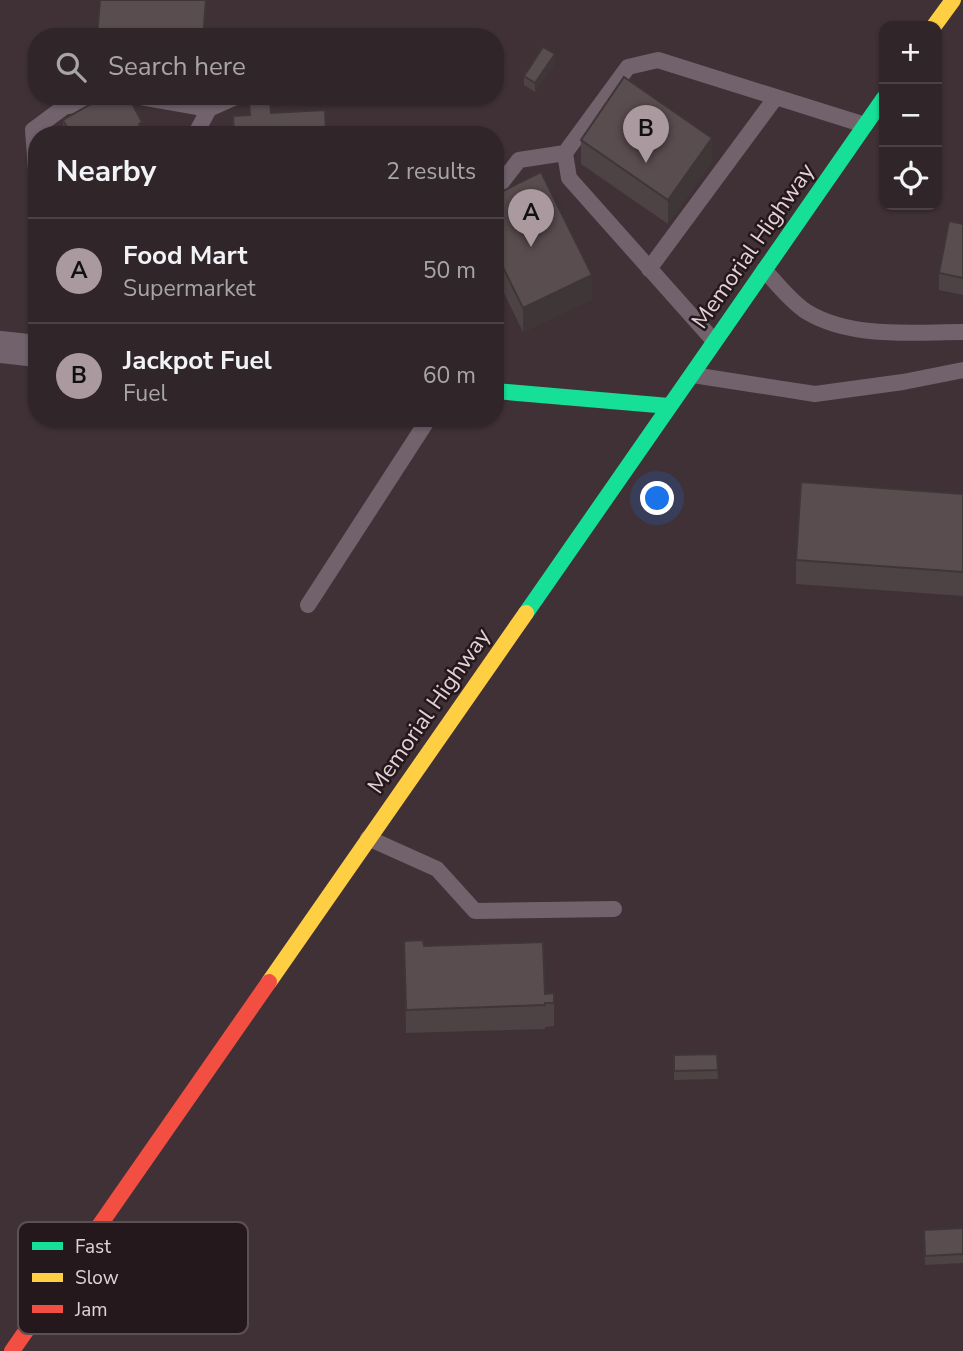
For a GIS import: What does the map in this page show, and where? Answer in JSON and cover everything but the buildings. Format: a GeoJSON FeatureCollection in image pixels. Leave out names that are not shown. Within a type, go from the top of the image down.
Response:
{"type":"FeatureCollection","features":[{"type":"Feature","properties":{"kind":"main road"},"geometry":{"type":"LineString","coordinates":[[938,21],[953,0]]}},
{"type":"Feature","properties":{"kind":"main road","name":"Memorial Highway"},"geometry":{"type":"LineString","coordinates":[[102,1222],[879,105]]}},
{"type":"Feature","properties":{"kind":"main road"},"geometry":{"type":"LineString","coordinates":[[504,392],[668,406]]}},
{"type":"Feature","properties":{"kind":"main road","name":"Memorial Highway"},"geometry":{"type":"LineString","coordinates":[[12,1351],[24,1334]]}},
{"type":"Feature","properties":{"kind":"street"},"geometry":{"type":"LineString","coordinates":[[0,347],[28,350]]}},
{"type":"Feature","properties":{"kind":"lane"},"geometry":{"type":"LineString","coordinates":[[504,179],[519,160],[565,153],[628,67],[658,61],[865,125]]}},
{"type":"Feature","properties":{"kind":"lane"},"geometry":{"type":"LineString","coordinates":[[649,269],[776,97]]}},
{"type":"Feature","properties":{"kind":"lane"},"geometry":{"type":"LineString","coordinates":[[39,126],[64,107],[74,105]]}},
{"type":"Feature","properties":{"kind":"lane"},"geometry":{"type":"LineString","coordinates":[[186,105],[209,109],[218,105]]}},
{"type":"Feature","properties":{"kind":"lane"},"geometry":{"type":"LineString","coordinates":[[200,126],[209,109]]}},
{"type":"Feature","properties":{"kind":"lane"},"geometry":{"type":"LineString","coordinates":[[565,153],[569,178],[714,341]]}},
{"type":"Feature","properties":{"kind":"lane"},"geometry":{"type":"LineString","coordinates":[[764,270],[805,311],[833,324],[880,332],[963,332]]}},
{"type":"Feature","properties":{"kind":"lane"},"geometry":{"type":"LineString","coordinates":[[690,375],[815,394],[903,382],[963,370]]}},
{"type":"Feature","properties":{"kind":"lane"},"geometry":{"type":"LineString","coordinates":[[308,604],[423,427]]}},
{"type":"Feature","properties":{"kind":"lane"},"geometry":{"type":"LineString","coordinates":[[368,838],[437,869],[475,911],[614,909]]}},
{"type":"Feature","properties":{"kind":"traffic: fast"},"geometry":{"type":"LineString","coordinates":[[526,613],[879,105]]}},
{"type":"Feature","properties":{"kind":"traffic: fast"},"geometry":{"type":"LineString","coordinates":[[504,392],[669,406]]}},
{"type":"Feature","properties":{"kind":"traffic: slow"},"geometry":{"type":"LineString","coordinates":[[938,21],[953,0]]}},
{"type":"Feature","properties":{"kind":"traffic: slow"},"geometry":{"type":"LineString","coordinates":[[269,982],[526,613]]}},
{"type":"Feature","properties":{"kind":"traffic: jam"},"geometry":{"type":"LineString","coordinates":[[102,1222],[269,982]]}},
{"type":"Feature","properties":{"kind":"traffic: jam"},"geometry":{"type":"LineString","coordinates":[[12,1351],[24,1334]]}},
{"type":"Feature","properties":{"kind":"place","name":"Jackpot Fuel"},"geometry":{"type":"Point","coordinates":[646,163]}},
{"type":"Feature","properties":{"kind":"place","name":"Food Mart"},"geometry":{"type":"Point","coordinates":[531,247]}}]}
